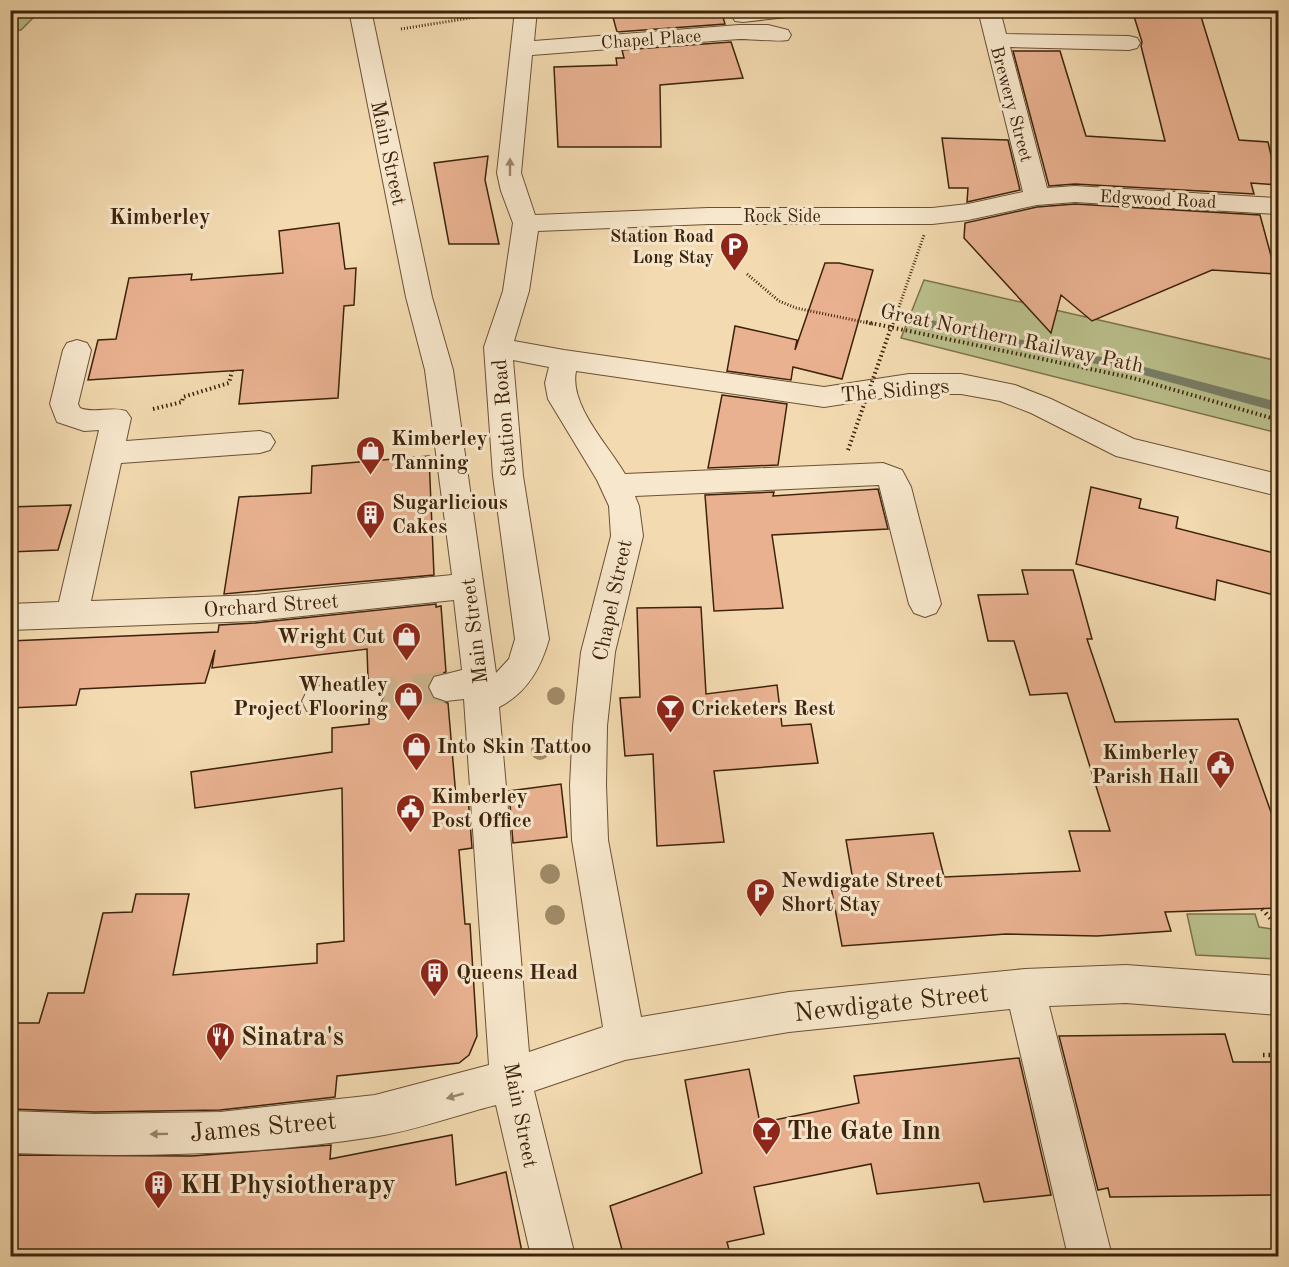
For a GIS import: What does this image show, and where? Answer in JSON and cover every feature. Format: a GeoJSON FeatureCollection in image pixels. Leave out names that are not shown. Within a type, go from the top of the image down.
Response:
{"type":"FeatureCollection","features":[{"type":"Feature","properties":{"kind":"street","name":"Main Street"},"geometry":{"type":"LineString","coordinates":[[360,10],[419,297],[439,369],[481,691],[512,1080],[553,1257]]}},
{"type":"Feature","properties":{"kind":"street"},"geometry":{"type":"LineString","coordinates":[[526,10],[509,173],[513,191],[526,223]]}},
{"type":"Feature","properties":{"kind":"street"},"geometry":{"type":"LineString","coordinates":[[750,14],[796,10]]}},
{"type":"Feature","properties":{"kind":"street","name":"Brewery Street"},"geometry":{"type":"LineString","coordinates":[[988,10],[1037,197]]}},
{"type":"Feature","properties":{"kind":"street","name":"Chapel Place"},"geometry":{"type":"LineString","coordinates":[[523,49],[739,32],[768,32],[780,35]]}},
{"type":"Feature","properties":{"kind":"street"},"geometry":{"type":"LineString","coordinates":[[995,40],[1129,43]]}},
{"type":"Feature","properties":{"kind":"street","name":"Edgwood Road"},"geometry":{"type":"LineString","coordinates":[[1037,197],[1075,194],[1278,206]]}},
{"type":"Feature","properties":{"kind":"street","name":"Rock Side"},"geometry":{"type":"LineString","coordinates":[[526,223],[708,216],[932,216],[968,212],[1037,197]]}},
{"type":"Feature","properties":{"kind":"street","name":"Station Road"},"geometry":{"type":"LineString","coordinates":[[481,691],[496,693],[515,676],[528,659],[532,639],[508,476],[498,347],[516,291],[526,223]]}},
{"type":"Feature","properties":{"kind":"street","name":"The Sidings"},"geometry":{"type":"LineString","coordinates":[[498,347],[564,360],[824,397],[909,384],[961,384],[994,390],[1041,406],[1126,448],[1278,485]]}},
{"type":"Feature","properties":{"kind":"street"},"geometry":{"type":"LineString","coordinates":[[72,615],[116,418],[84,420],[67,415],[64,404],[77,350]]}},
{"type":"Feature","properties":{"kind":"street","name":"Chapel Street"},"geometry":{"type":"LineString","coordinates":[[564,360],[559,383],[562,399],[615,486],[624,506],[627,536],[598,652],[590,726],[588,785],[590,840],[626,1040]]}},
{"type":"Feature","properties":{"kind":"street"},"geometry":{"type":"LineString","coordinates":[[108,453],[260,442]]}},
{"type":"Feature","properties":{"kind":"street"},"geometry":{"type":"LineString","coordinates":[[615,486],[883,474],[891,478],[896,486],[925,604]]}},
{"type":"Feature","properties":{"kind":"street","name":"Orchard Street"},"geometry":{"type":"LineString","coordinates":[[10,617],[255,609],[469,586]]}},
{"type":"Feature","properties":{"kind":"street"},"geometry":{"type":"LineString","coordinates":[[446,687],[481,691]]}},
{"type":"Feature","properties":{"kind":"street"},"geometry":{"type":"LineString","coordinates":[[319,701],[367,695]]}},
{"type":"Feature","properties":{"kind":"street","name":"Newdigate Street"},"geometry":{"type":"LineString","coordinates":[[512,1080],[570,1057],[626,1040],[789,1012],[1025,988],[1126,984],[1278,995]]}},
{"type":"Feature","properties":{"kind":"street"},"geometry":{"type":"LineString","coordinates":[[1025,988],[1090,1257]]}},
{"type":"Feature","properties":{"kind":"street","name":"James Street"},"geometry":{"type":"LineString","coordinates":[[10,1132],[95,1135],[220,1133],[375,1116],[512,1080]]}},
{"type":"Feature","properties":{"kind":"path"},"geometry":{"type":"LineString","coordinates":[[411,27],[489,15]]}},
{"type":"Feature","properties":{"kind":"path"},"geometry":{"type":"LineString","coordinates":[[848,450],[924,235]]}},
{"type":"Feature","properties":{"kind":"path","name":"Great Northern Railway Path"},"geometry":{"type":"LineString","coordinates":[[747,274],[779,301],[796,308],[1133,378],[1278,420]]}},
{"type":"Feature","properties":{"kind":"path"},"geometry":{"type":"LineString","coordinates":[[116,418],[182,402],[183,397],[229,383],[232,371]]}},
{"type":"Feature","properties":{"kind":"path"},"geometry":{"type":"LineString","coordinates":[[1262,909],[1271,919],[1278,918]]}},
{"type":"Feature","properties":{"kind":"path"},"geometry":{"type":"LineString","coordinates":[[1263,1055],[1278,1055]]}},
{"type":"Feature","properties":{"kind":"green space"},"geometry":{"type":"Polygon","coordinates":[[[11,10],[40,11],[21,30],[11,30],[11,10]]]}},
{"type":"Feature","properties":{"kind":"green space"},"geometry":{"type":"Polygon","coordinates":[[[924,280],[1278,361],[1278,433],[901,338],[924,280]]]}},
{"type":"Feature","properties":{"kind":"green space"},"geometry":{"type":"Polygon","coordinates":[[[1187,914],[1255,914],[1259,927],[1278,930],[1278,959],[1196,955],[1187,914]]]}},
{"type":"Feature","properties":{"kind":"building"},"geometry":{"type":"Polygon","coordinates":[[[611,10],[721,10],[725,24],[617,32],[611,10]]]}},
{"type":"Feature","properties":{"kind":"building"},"geometry":{"type":"Polygon","coordinates":[[[1157,10],[1199,10],[1239,140],[1268,142],[1278,185],[1251,183],[1254,194],[1075,184],[1049,186],[1013,51],[1060,51],[1086,136],[1165,141],[1133,13],[1159,14],[1157,10]]]}},
{"type":"Feature","properties":{"kind":"building"},"geometry":{"type":"Polygon","coordinates":[[[731,42],[743,78],[660,85],[661,147],[558,147],[554,67],[617,65],[616,58],[624,58],[622,50],[731,42]]]}},
{"type":"Feature","properties":{"kind":"building"},"geometry":{"type":"Polygon","coordinates":[[[942,138],[1008,140],[1020,190],[967,202],[968,188],[949,188],[942,138]]]}},
{"type":"Feature","properties":{"kind":"building"},"geometry":{"type":"Polygon","coordinates":[[[488,156],[485,180],[499,244],[449,244],[434,163],[488,156]]]}},
{"type":"Feature","properties":{"kind":"building"},"geometry":{"type":"Polygon","coordinates":[[[1075,204],[1260,215],[1276,274],[1212,270],[1092,321],[1061,295],[1051,333],[964,238],[965,223],[1037,207],[1075,204]]]}},
{"type":"Feature","properties":{"kind":"building"},"geometry":{"type":"Polygon","coordinates":[[[339,223],[345,269],[356,268],[354,305],[344,306],[338,398],[239,404],[243,370],[88,380],[98,340],[116,339],[129,278],[192,274],[191,280],[283,273],[279,231],[339,223]]]}},
{"type":"Feature","properties":{"kind":"building"},"geometry":{"type":"Polygon","coordinates":[[[825,263],[839,263],[873,270],[842,379],[793,367],[791,380],[727,371],[735,326],[797,340],[795,350],[825,263]]]}},
{"type":"Feature","properties":{"kind":"building"},"geometry":{"type":"Polygon","coordinates":[[[722,395],[787,404],[778,465],[708,468],[722,395]]]}},
{"type":"Feature","properties":{"kind":"building"},"geometry":{"type":"Polygon","coordinates":[[[429,456],[434,575],[224,594],[239,497],[311,493],[312,466],[429,456]]]}},
{"type":"Feature","properties":{"kind":"building"},"geometry":{"type":"Polygon","coordinates":[[[1091,487],[1141,499],[1139,508],[1178,517],[1176,528],[1278,554],[1278,596],[1217,580],[1215,600],[1076,564],[1091,487]]]}},
{"type":"Feature","properties":{"kind":"building"},"geometry":{"type":"Polygon","coordinates":[[[878,489],[888,529],[772,535],[783,608],[714,611],[705,495],[774,492],[773,496],[878,489]]]}},
{"type":"Feature","properties":{"kind":"building"},"geometry":{"type":"Polygon","coordinates":[[[71,505],[58,550],[10,552],[10,507],[71,505]]]}},
{"type":"Feature","properties":{"kind":"building"},"geometry":{"type":"Polygon","coordinates":[[[1022,570],[1073,570],[1092,639],[1087,639],[1115,722],[1238,719],[1272,815],[1278,815],[1278,908],[1165,912],[1171,931],[1097,936],[1006,934],[842,946],[831,887],[854,886],[846,840],[933,833],[944,877],[1080,871],[1069,831],[1110,831],[1067,693],[1030,695],[1014,641],[988,641],[978,595],[1028,594],[1022,570]]]}},
{"type":"Feature","properties":{"kind":"building"},"geometry":{"type":"Polygon","coordinates":[[[436,604],[436,607],[441,606],[446,672],[432,676],[427,688],[433,699],[448,703],[456,797],[468,796],[472,848],[459,850],[465,924],[470,924],[477,1036],[469,1055],[459,1063],[337,1076],[335,1097],[220,1110],[95,1112],[10,1109],[10,1023],[39,1023],[48,993],[84,993],[103,913],[132,912],[136,894],[189,894],[173,975],[317,963],[317,944],[344,941],[342,788],[195,808],[191,772],[332,752],[332,728],[369,724],[369,711],[380,707],[386,696],[381,684],[368,679],[367,649],[212,668],[215,650],[205,683],[80,689],[76,705],[10,708],[10,641],[218,632],[219,625],[436,604]]]}},
{"type":"Feature","properties":{"kind":"building"},"geometry":{"type":"Polygon","coordinates":[[[701,607],[706,694],[777,685],[782,726],[811,724],[818,763],[714,771],[724,842],[657,846],[653,754],[625,756],[620,698],[640,697],[637,608],[701,607]]]}},
{"type":"Feature","properties":{"kind":"building"},"geometry":{"type":"Polygon","coordinates":[[[561,784],[567,837],[513,843],[509,791],[561,784]]]}},
{"type":"Feature","properties":{"kind":"building"},"geometry":{"type":"Polygon","coordinates":[[[1225,1034],[1233,1062],[1278,1062],[1278,1195],[1110,1197],[1108,1188],[1098,1190],[1059,1036],[1225,1034]]]}},
{"type":"Feature","properties":{"kind":"building"},"geometry":{"type":"Polygon","coordinates":[[[1019,1058],[1051,1195],[984,1202],[979,1183],[877,1194],[871,1164],[754,1187],[764,1234],[727,1242],[731,1257],[624,1257],[610,1206],[702,1173],[685,1080],[749,1069],[760,1123],[859,1103],[854,1076],[1019,1058]]]}},
{"type":"Feature","properties":{"kind":"building"},"geometry":{"type":"Polygon","coordinates":[[[452,1135],[456,1185],[506,1172],[523,1257],[10,1257],[10,1155],[192,1156],[331,1145],[330,1159],[452,1135]]]}},
{"type":"Feature","properties":{"kind":"waterway"},"geometry":{"type":"LineString","coordinates":[[908,319],[1133,368],[1278,407]]}},
{"type":"Feature","properties":{"kind":"tunnel"},"geometry":{"type":"LineString","coordinates":[[367,695],[446,687]]}},
{"type":"Feature","properties":{"kind":"place","name":"Station Road Long Stay"},"geometry":{"type":"Point","coordinates":[735,272]}},
{"type":"Feature","properties":{"kind":"place","name":"Kimberley Tanning"},"geometry":{"type":"Point","coordinates":[370,476]}},
{"type":"Feature","properties":{"kind":"place","name":"Sugarlicious Cakes"},"geometry":{"type":"Point","coordinates":[371,540]}},
{"type":"Feature","properties":{"kind":"place","name":"Wright Cut"},"geometry":{"type":"Point","coordinates":[406,662]}},
{"type":"Feature","properties":{"kind":"place","name":"Wheatley Project Flooring"},"geometry":{"type":"Point","coordinates":[409,722]}},
{"type":"Feature","properties":{"kind":"place","name":"Cricketers Rest"},"geometry":{"type":"Point","coordinates":[670,734]}},
{"type":"Feature","properties":{"kind":"place","name":"Into Skin Tattoo"},"geometry":{"type":"Point","coordinates":[416,772]}},
{"type":"Feature","properties":{"kind":"place","name":"Kimberley Parish Hall"},"geometry":{"type":"Point","coordinates":[1220,790]}},
{"type":"Feature","properties":{"kind":"place","name":"Kimberley Post Office"},"geometry":{"type":"Point","coordinates":[410,834]}},
{"type":"Feature","properties":{"kind":"place","name":"Newdigate Street Short Stay"},"geometry":{"type":"Point","coordinates":[760,918]}},
{"type":"Feature","properties":{"kind":"place","name":"Queens Head"},"geometry":{"type":"Point","coordinates":[435,998]}},
{"type":"Feature","properties":{"kind":"place","name":"Sinatra's"},"geometry":{"type":"Point","coordinates":[220,1062]}},
{"type":"Feature","properties":{"kind":"place","name":"The Gate Inn"},"geometry":{"type":"Point","coordinates":[766,1156]}},
{"type":"Feature","properties":{"kind":"place","name":"KH Physiotherapy"},"geometry":{"type":"Point","coordinates":[159,1210]}},
{"type":"Feature","properties":{"kind":"district","name":"Kimberley"},"geometry":{"type":"Point","coordinates":[160,216]}}]}
